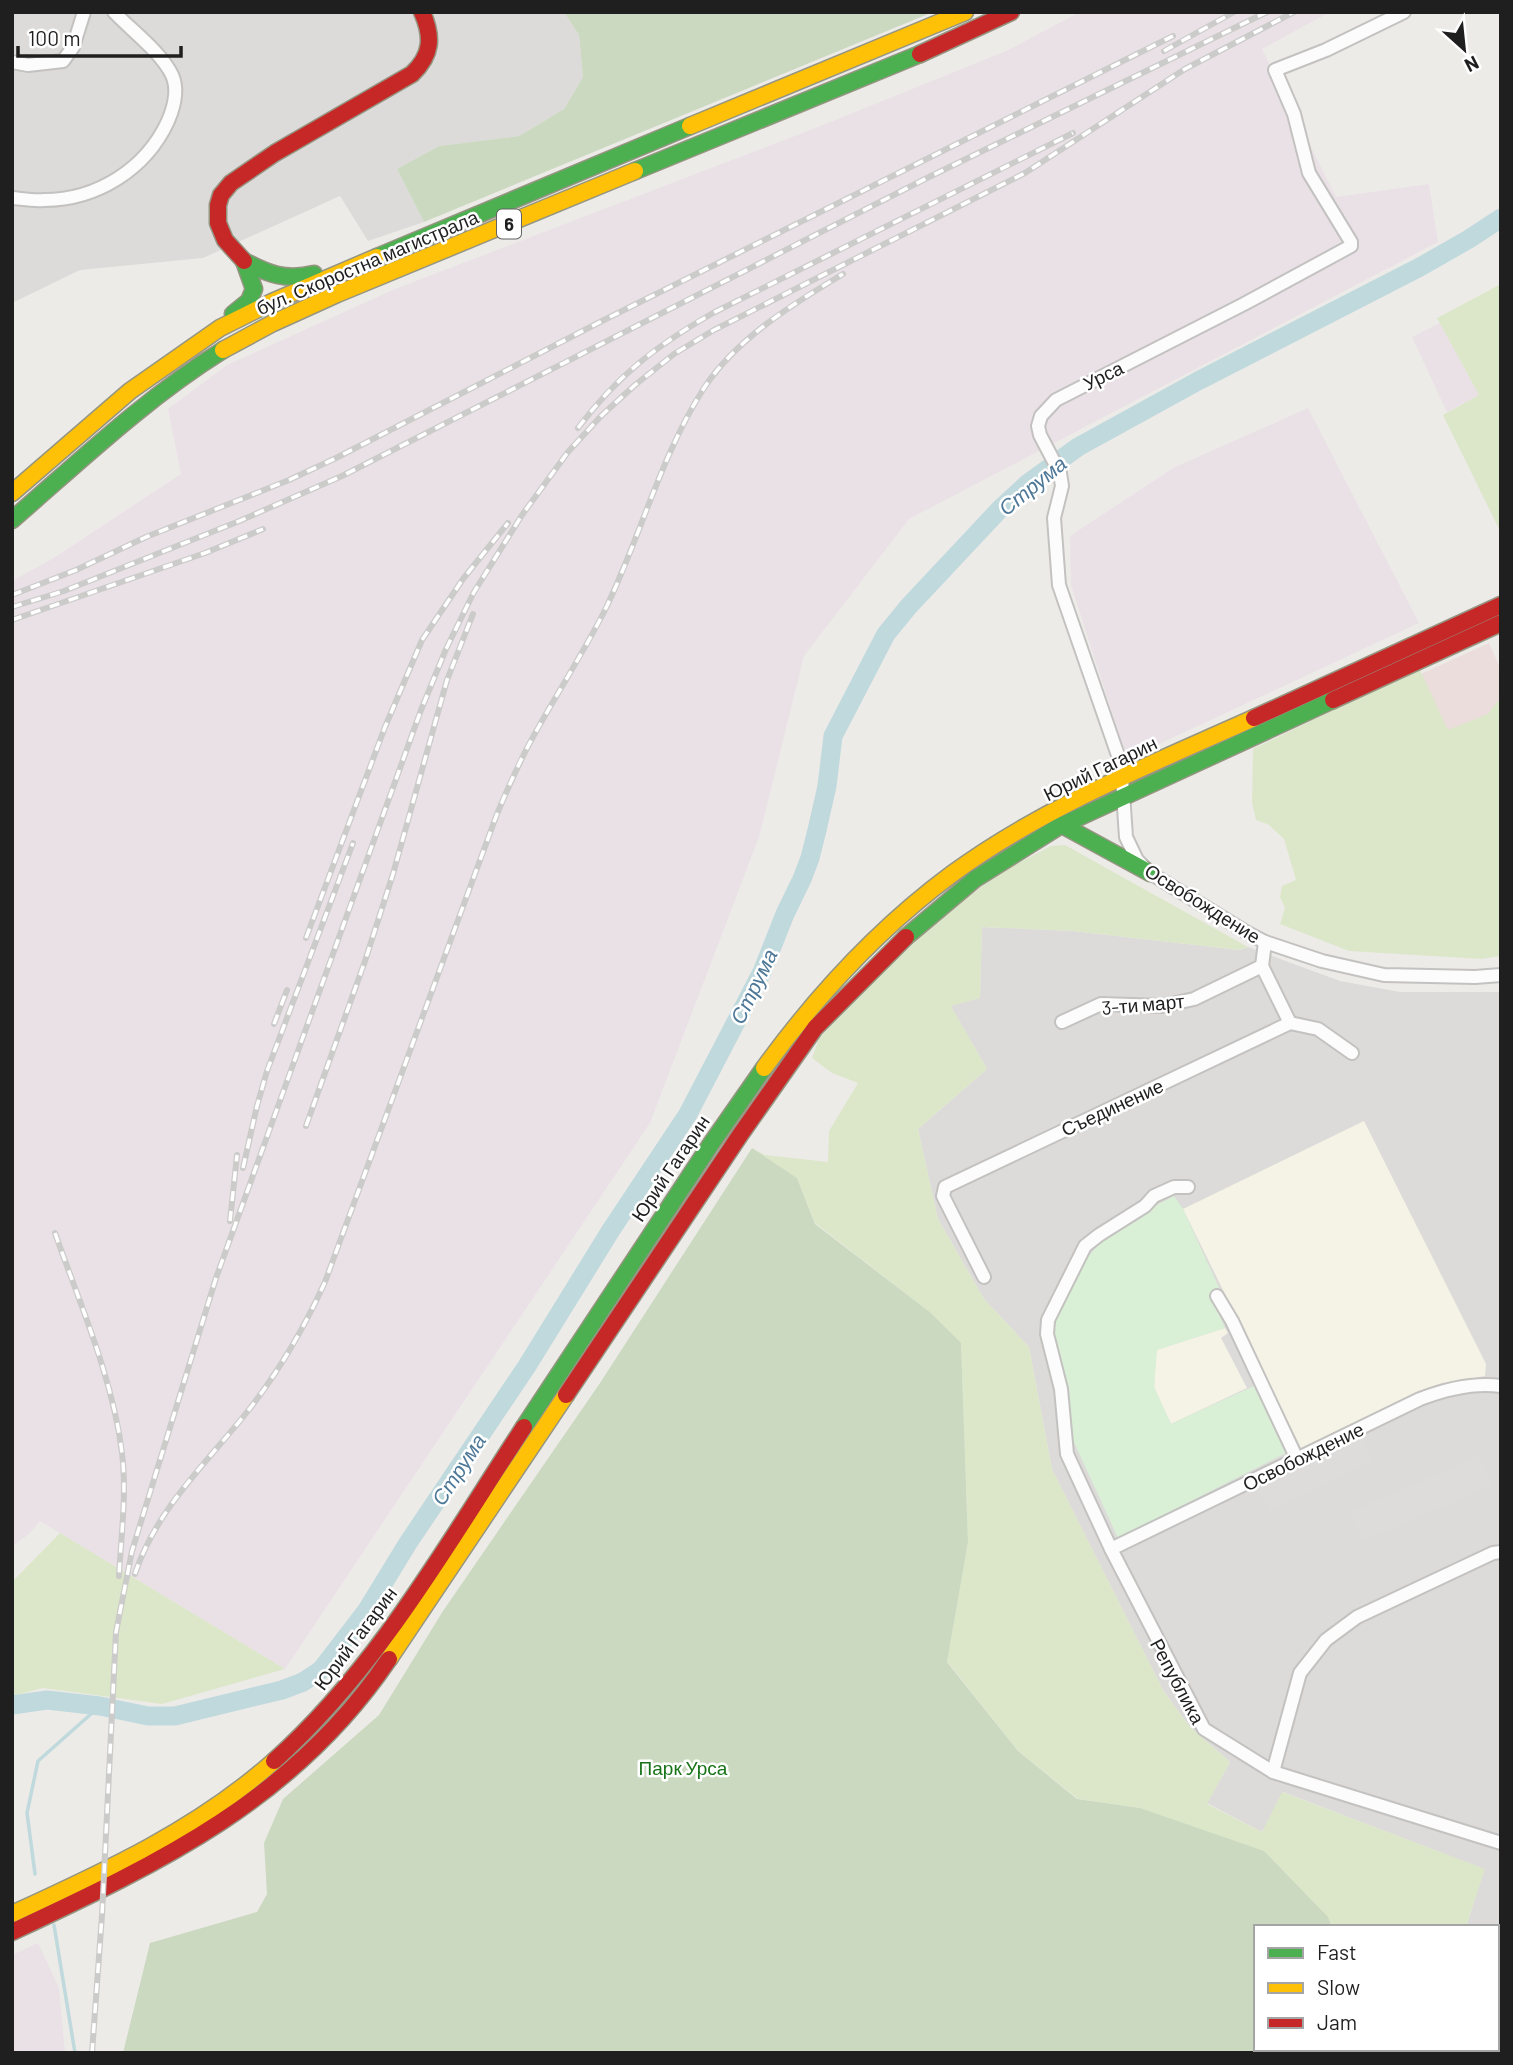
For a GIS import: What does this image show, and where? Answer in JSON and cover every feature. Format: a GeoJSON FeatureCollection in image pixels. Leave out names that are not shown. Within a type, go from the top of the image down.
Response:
{"type":"FeatureCollection","features":[{"type":"Feature","properties":{"kind":"main road"},"geometry":{"type":"LineString","coordinates":[[403,246],[304,278],[289,280],[276,277],[244,261],[227,244],[219,229],[219,202],[227,187],[250,168],[402,81],[419,68],[425,59],[430,40],[430,31],[422,12]]}},
{"type":"Feature","properties":{"kind":"main road","name":"бул. Скоростна магистрала"},"geometry":{"type":"LineString","coordinates":[[12,493],[130,391],[219,328],[272,302],[403,246],[965,12]]}},
{"type":"Feature","properties":{"kind":"main road","name":"бул. Скоростна магистрала"},"geometry":{"type":"LineString","coordinates":[[12,520],[176,382],[214,356],[282,319],[960,37],[1011,12]]}},
{"type":"Feature","properties":{"kind":"main road"},"geometry":{"type":"LineString","coordinates":[[195,344],[253,296],[254,283],[244,261]]}},
{"type":"Feature","properties":{"kind":"main road","name":"Юрий Гагарин"},"geometry":{"type":"LineString","coordinates":[[12,1914],[67,1888],[186,1824],[240,1789],[278,1758],[346,1688],[402,1614],[696,1166],[793,1028],[827,986],[891,923],[954,872],[1017,834],[1122,779],[1501,604]]}},
{"type":"Feature","properties":{"kind":"main road","name":"Юрий Гагарин"},"geometry":{"type":"LineString","coordinates":[[12,1932],[137,1871],[205,1834],[259,1796],[342,1717],[378,1675],[694,1203],[815,1028],[904,938],[975,879],[1062,825],[1501,623]]}},
{"type":"Feature","properties":{"kind":"main road"},"geometry":{"type":"LineString","coordinates":[[1062,825],[1150,873]]}},
{"type":"Feature","properties":{"kind":"street"},"geometry":{"type":"LineString","coordinates":[[12,62],[28,65],[63,61],[74,47],[83,12]]}},
{"type":"Feature","properties":{"kind":"street"},"geometry":{"type":"LineString","coordinates":[[12,198],[45,201],[94,191],[124,175],[141,162],[161,137],[173,110],[176,93],[173,76],[161,58],[114,12]]}},
{"type":"Feature","properties":{"kind":"street","name":"Урса"},"geometry":{"type":"LineString","coordinates":[[1121,797],[1121,764],[1059,585],[1054,518],[1062,486],[1060,473],[1040,435],[1038,426],[1041,416],[1056,400],[1351,246],[1309,173],[1294,114],[1275,70],[1323,51],[1404,12]]}},
{"type":"Feature","properties":{"kind":"street","name":"Освобождение"},"geometry":{"type":"LineString","coordinates":[[1121,797],[1126,837],[1137,860],[1150,873],[1265,942],[1322,961],[1384,975],[1501,975]]}},
{"type":"Feature","properties":{"kind":"street"},"geometry":{"type":"LineString","coordinates":[[1265,942],[1262,966],[1290,1023],[1318,1029],[1352,1053]]}},
{"type":"Feature","properties":{"kind":"street","name":"3-ти март"},"geometry":{"type":"LineString","coordinates":[[1062,1022],[1101,1004],[1162,1006],[1194,999],[1262,966]]}},
{"type":"Feature","properties":{"kind":"street","name":"Съединение"},"geometry":{"type":"LineString","coordinates":[[984,1277],[943,1196],[945,1187],[1290,1023]]}},
{"type":"Feature","properties":{"kind":"street","name":"Република"},"geometry":{"type":"LineString","coordinates":[[1188,1187],[1174,1187],[1154,1196],[1145,1206],[1085,1246],[1048,1320],[1047,1334],[1061,1389],[1067,1454],[1111,1549],[1158,1645],[1204,1729],[1273,1772],[1501,1843]]}},
{"type":"Feature","properties":{"kind":"street"},"geometry":{"type":"LineString","coordinates":[[1217,1296],[1232,1321],[1297,1459]]}},
{"type":"Feature","properties":{"kind":"street","name":"Освобождение"},"geometry":{"type":"LineString","coordinates":[[1111,1549],[1438,1392],[1475,1384],[1501,1386]]}},
{"type":"Feature","properties":{"kind":"street"},"geometry":{"type":"LineString","coordinates":[[1273,1772],[1300,1673],[1326,1640],[1357,1617],[1493,1553],[1501,1552]]}},
{"type":"Feature","properties":{"kind":"shaded area"},"geometry":{"type":"Polygon","coordinates":[[[12,12],[564,12],[579,35],[583,77],[564,109],[519,136],[439,146],[397,169],[424,222],[368,241],[340,196],[203,258],[80,270],[12,303],[12,12]]]}},
{"type":"Feature","properties":{"kind":"shaded area"},"geometry":{"type":"Polygon","coordinates":[[[1080,12],[1330,12],[1262,49],[1336,197],[1429,184],[1438,242],[909,519],[804,656],[759,837],[650,1123],[285,1669],[40,1521],[12,1547],[12,581],[52,559],[181,474],[168,409],[227,365],[395,289],[813,129],[1006,51],[1080,12]]]}},
{"type":"Feature","properties":{"kind":"shaded area"},"geometry":{"type":"Polygon","coordinates":[[[1440,323],[1479,395],[1447,412],[1412,337],[1440,323]]]}},
{"type":"Feature","properties":{"kind":"shaded area"},"geometry":{"type":"Polygon","coordinates":[[[1308,408],[1419,623],[1127,759],[1071,585],[1070,536],[1173,468],[1308,408]]]}},
{"type":"Feature","properties":{"kind":"shaded area"},"geometry":{"type":"Polygon","coordinates":[[[1489,643],[1501,670],[1501,705],[1489,720],[1450,736],[1421,674],[1489,643]]]}},
{"type":"Feature","properties":{"kind":"shaded area"},"geometry":{"type":"Polygon","coordinates":[[[982,927],[1073,931],[1239,950],[1248,947],[1340,981],[1400,992],[1501,992],[1501,2053],[1482,2051],[1499,2051],[1499,1925],[1467,1925],[1484,1869],[1283,1792],[1262,1832],[1207,1803],[1230,1762],[1189,1726],[1163,1690],[1052,1469],[1029,1347],[984,1299],[938,1219],[918,1129],[987,1069],[950,1005],[980,998],[982,927]]]}},
{"type":"Feature","properties":{"kind":"shaded area"},"geometry":{"type":"Polygon","coordinates":[[[1364,1121],[1486,1364],[1485,1376],[1439,1384],[1419,1391],[1301,1448],[1183,1209],[1364,1121]]]}},
{"type":"Feature","properties":{"kind":"shaded area"},"geometry":{"type":"Polygon","coordinates":[[[1225,1328],[1228,1333],[1221,1338],[1247,1388],[1171,1424],[1154,1387],[1156,1350],[1225,1328]]]}},
{"type":"Feature","properties":{"kind":"shaded area"},"geometry":{"type":"Polygon","coordinates":[[[1361,1436],[1373,1461],[1269,1512],[1257,1486],[1361,1436]]]}},
{"type":"Feature","properties":{"kind":"shaded area"},"geometry":{"type":"Polygon","coordinates":[[[1480,1456],[1493,1485],[1362,1541],[1349,1512],[1480,1456]]]}},
{"type":"Feature","properties":{"kind":"shaded area"},"geometry":{"type":"Polygon","coordinates":[[[38,1943],[59,1988],[65,2053],[12,2053],[12,1955],[38,1943]]]}},
{"type":"Feature","properties":{"kind":"green space"},"geometry":{"type":"Polygon","coordinates":[[[564,12],[933,12],[424,222],[397,169],[439,146],[519,136],[564,109],[583,77],[579,35],[564,12]]]}},
{"type":"Feature","properties":{"kind":"green space"},"geometry":{"type":"Polygon","coordinates":[[[1501,284],[1501,533],[1443,415],[1479,395],[1437,318],[1501,284]]]}},
{"type":"Feature","properties":{"kind":"green space"},"geometry":{"type":"Polygon","coordinates":[[[1419,668],[1448,730],[1488,714],[1501,697],[1501,956],[1481,959],[1349,951],[1280,924],[1285,908],[1280,897],[1282,886],[1296,880],[1284,839],[1269,825],[1256,820],[1252,803],[1253,749],[1419,668]]]}},
{"type":"Feature","properties":{"kind":"green space"},"geometry":{"type":"Polygon","coordinates":[[[1065,845],[1248,947],[1239,950],[1073,931],[982,927],[980,998],[951,1006],[987,1069],[918,1129],[938,1219],[984,1299],[1029,1347],[1052,1469],[1163,1690],[1189,1726],[1230,1762],[1207,1804],[1262,1832],[1282,1792],[1485,1869],[1467,1925],[1331,1925],[1328,1917],[1140,1808],[1078,1799],[1018,1751],[947,1661],[968,1542],[961,1344],[931,1313],[815,1223],[797,1178],[752,1148],[765,1155],[828,1162],[829,1131],[858,1083],[832,1073],[812,1058],[819,1039],[860,992],[952,909],[1001,872],[1051,846],[1065,845]]]}},
{"type":"Feature","properties":{"kind":"green space","name":"Парк Урса"},"geometry":{"type":"Polygon","coordinates":[[[752,1148],[797,1178],[815,1224],[931,1313],[961,1343],[968,1542],[947,1662],[1018,1751],[1077,1799],[1140,1808],[1264,1851],[1328,1917],[1331,1925],[1254,1925],[1254,2051],[1388,2053],[123,2053],[150,1943],[257,1912],[267,1894],[264,1843],[283,1799],[379,1715],[443,1611],[600,1383],[752,1148]]]}},
{"type":"Feature","properties":{"kind":"green space"},"geometry":{"type":"Polygon","coordinates":[[[1174,1196],[1183,1209],[1220,1290],[1211,1296],[1225,1328],[1157,1350],[1154,1387],[1171,1424],[1254,1386],[1286,1447],[1286,1453],[1118,1538],[1069,1431],[1054,1339],[1055,1326],[1069,1288],[1093,1251],[1121,1227],[1174,1196]]]}},
{"type":"Feature","properties":{"kind":"green space"},"geometry":{"type":"Polygon","coordinates":[[[60,1533],[285,1669],[162,1704],[43,1688],[12,1696],[12,1582],[60,1533]]]}},
{"type":"Feature","properties":{"kind":"waterway","name":"Струма"},"geometry":{"type":"LineString","coordinates":[[12,1705],[47,1700],[100,1706],[148,1716],[175,1716],[282,1690],[303,1682],[321,1670],[367,1610],[688,1114],[762,972],[802,879],[810,858],[827,786],[833,736],[886,634],[1000,509],[1027,484],[1078,447],[1198,381],[1420,267],[1501,218]]}},
{"type":"Feature","properties":{"kind":"waterway"},"geometry":{"type":"LineString","coordinates":[[35,1874],[27,1813],[38,1761],[100,1706]]}},
{"type":"Feature","properties":{"kind":"waterway"},"geometry":{"type":"LineString","coordinates":[[54,1925],[75,2053]]}},
{"type":"Feature","properties":{"kind":"railway"},"geometry":{"type":"LineString","coordinates":[[1164,51],[1234,12]]}},
{"type":"Feature","properties":{"kind":"railway"},"geometry":{"type":"LineString","coordinates":[[12,607],[64,591],[237,522],[342,476],[927,178],[1267,12]]}},
{"type":"Feature","properties":{"kind":"railway"},"geometry":{"type":"LineString","coordinates":[[92,2053],[102,1915],[116,1632],[132,1551],[216,1278],[421,710],[446,649],[474,592],[522,515],[568,452],[601,416],[674,354],[714,330],[1025,173],[1185,69],[1294,12]]}},
{"type":"Feature","properties":{"kind":"railway"},"geometry":{"type":"LineString","coordinates":[[12,595],[336,458],[602,321],[1173,36]]}},
{"type":"Feature","properties":{"kind":"railway"},"geometry":{"type":"LineString","coordinates":[[578,428],[608,392],[639,363],[673,337],[713,313],[1073,133]]}},
{"type":"Feature","properties":{"kind":"railway"},"geometry":{"type":"LineString","coordinates":[[135,1574],[156,1527],[185,1486],[262,1392],[292,1346],[325,1282],[497,814],[528,746],[604,612],[689,414],[717,370],[749,338],[786,310],[843,274]]}},
{"type":"Feature","properties":{"kind":"railway"},"geometry":{"type":"LineString","coordinates":[[306,938],[385,727],[422,640],[463,579],[508,523]]}},
{"type":"Feature","properties":{"kind":"railway"},"geometry":{"type":"LineString","coordinates":[[12,620],[205,553],[263,529]]}},
{"type":"Feature","properties":{"kind":"railway"},"geometry":{"type":"LineString","coordinates":[[306,1126],[365,961],[393,874],[447,680],[473,614]]}},
{"type":"Feature","properties":{"kind":"railway"},"geometry":{"type":"LineString","coordinates":[[243,1168],[267,1071],[353,843]]}},
{"type":"Feature","properties":{"kind":"railway"},"geometry":{"type":"LineString","coordinates":[[274,1024],[287,990]]}},
{"type":"Feature","properties":{"kind":"railway"},"geometry":{"type":"LineString","coordinates":[[230,1221],[237,1155]]}},
{"type":"Feature","properties":{"kind":"railway"},"geometry":{"type":"LineString","coordinates":[[55,1233],[94,1342],[118,1425],[124,1484],[119,1576]]}},
{"type":"Feature","properties":{"kind":"traffic: fast"},"geometry":{"type":"LineString","coordinates":[[635,171],[920,54]]}},
{"type":"Feature","properties":{"kind":"traffic: fast"},"geometry":{"type":"LineString","coordinates":[[377,257],[690,126]]}},
{"type":"Feature","properties":{"kind":"traffic: fast"},"geometry":{"type":"LineString","coordinates":[[244,261],[278,275],[295,277],[314,274]]}},
{"type":"Feature","properties":{"kind":"traffic: fast"},"geometry":{"type":"LineString","coordinates":[[233,314],[249,301],[254,289],[244,261]]}},
{"type":"Feature","properties":{"kind":"traffic: fast"},"geometry":{"type":"LineString","coordinates":[[12,520],[140,409],[223,350]]}},
{"type":"Feature","properties":{"kind":"traffic: fast"},"geometry":{"type":"LineString","coordinates":[[906,937],[975,879],[1058,827],[1333,700]]}},
{"type":"Feature","properties":{"kind":"traffic: fast"},"geometry":{"type":"LineString","coordinates":[[1062,825],[1150,873]]}},
{"type":"Feature","properties":{"kind":"traffic: fast"},"geometry":{"type":"LineString","coordinates":[[524,1427],[764,1068]]}},
{"type":"Feature","properties":{"kind":"traffic: slow"},"geometry":{"type":"LineString","coordinates":[[690,126],[965,12]]}},
{"type":"Feature","properties":{"kind":"traffic: slow"},"geometry":{"type":"LineString","coordinates":[[223,350],[273,323],[337,294],[635,171]]}},
{"type":"Feature","properties":{"kind":"traffic: slow"},"geometry":{"type":"LineString","coordinates":[[12,493],[130,391],[220,328],[272,302],[377,257]]}},
{"type":"Feature","properties":{"kind":"traffic: slow"},"geometry":{"type":"LineString","coordinates":[[764,1068],[806,1014],[851,964],[899,917],[952,874],[987,850],[1061,807],[1254,718]]}},
{"type":"Feature","properties":{"kind":"traffic: slow"},"geometry":{"type":"LineString","coordinates":[[389,1659],[566,1395]]}},
{"type":"Feature","properties":{"kind":"traffic: slow"},"geometry":{"type":"LineString","coordinates":[[12,1914],[115,1865],[182,1828],[214,1808],[274,1761]]}},
{"type":"Feature","properties":{"kind":"traffic: jam"},"geometry":{"type":"LineString","coordinates":[[244,261],[225,240],[218,223],[221,195],[231,183],[275,153],[412,74],[424,60],[429,45],[428,30],[422,12]]}},
{"type":"Feature","properties":{"kind":"traffic: jam"},"geometry":{"type":"LineString","coordinates":[[920,54],[1011,12]]}},
{"type":"Feature","properties":{"kind":"traffic: jam"},"geometry":{"type":"LineString","coordinates":[[1254,718],[1501,605]]}},
{"type":"Feature","properties":{"kind":"traffic: jam"},"geometry":{"type":"LineString","coordinates":[[1333,700],[1501,623]]}},
{"type":"Feature","properties":{"kind":"traffic: jam"},"geometry":{"type":"LineString","coordinates":[[566,1395],[815,1028],[906,937]]}},
{"type":"Feature","properties":{"kind":"traffic: jam"},"geometry":{"type":"LineString","coordinates":[[274,1761],[311,1725],[379,1645],[410,1603],[524,1427]]}},
{"type":"Feature","properties":{"kind":"traffic: jam"},"geometry":{"type":"LineString","coordinates":[[12,1932],[171,1852],[220,1823],[267,1789],[311,1751],[352,1708],[389,1659]]}}]}
